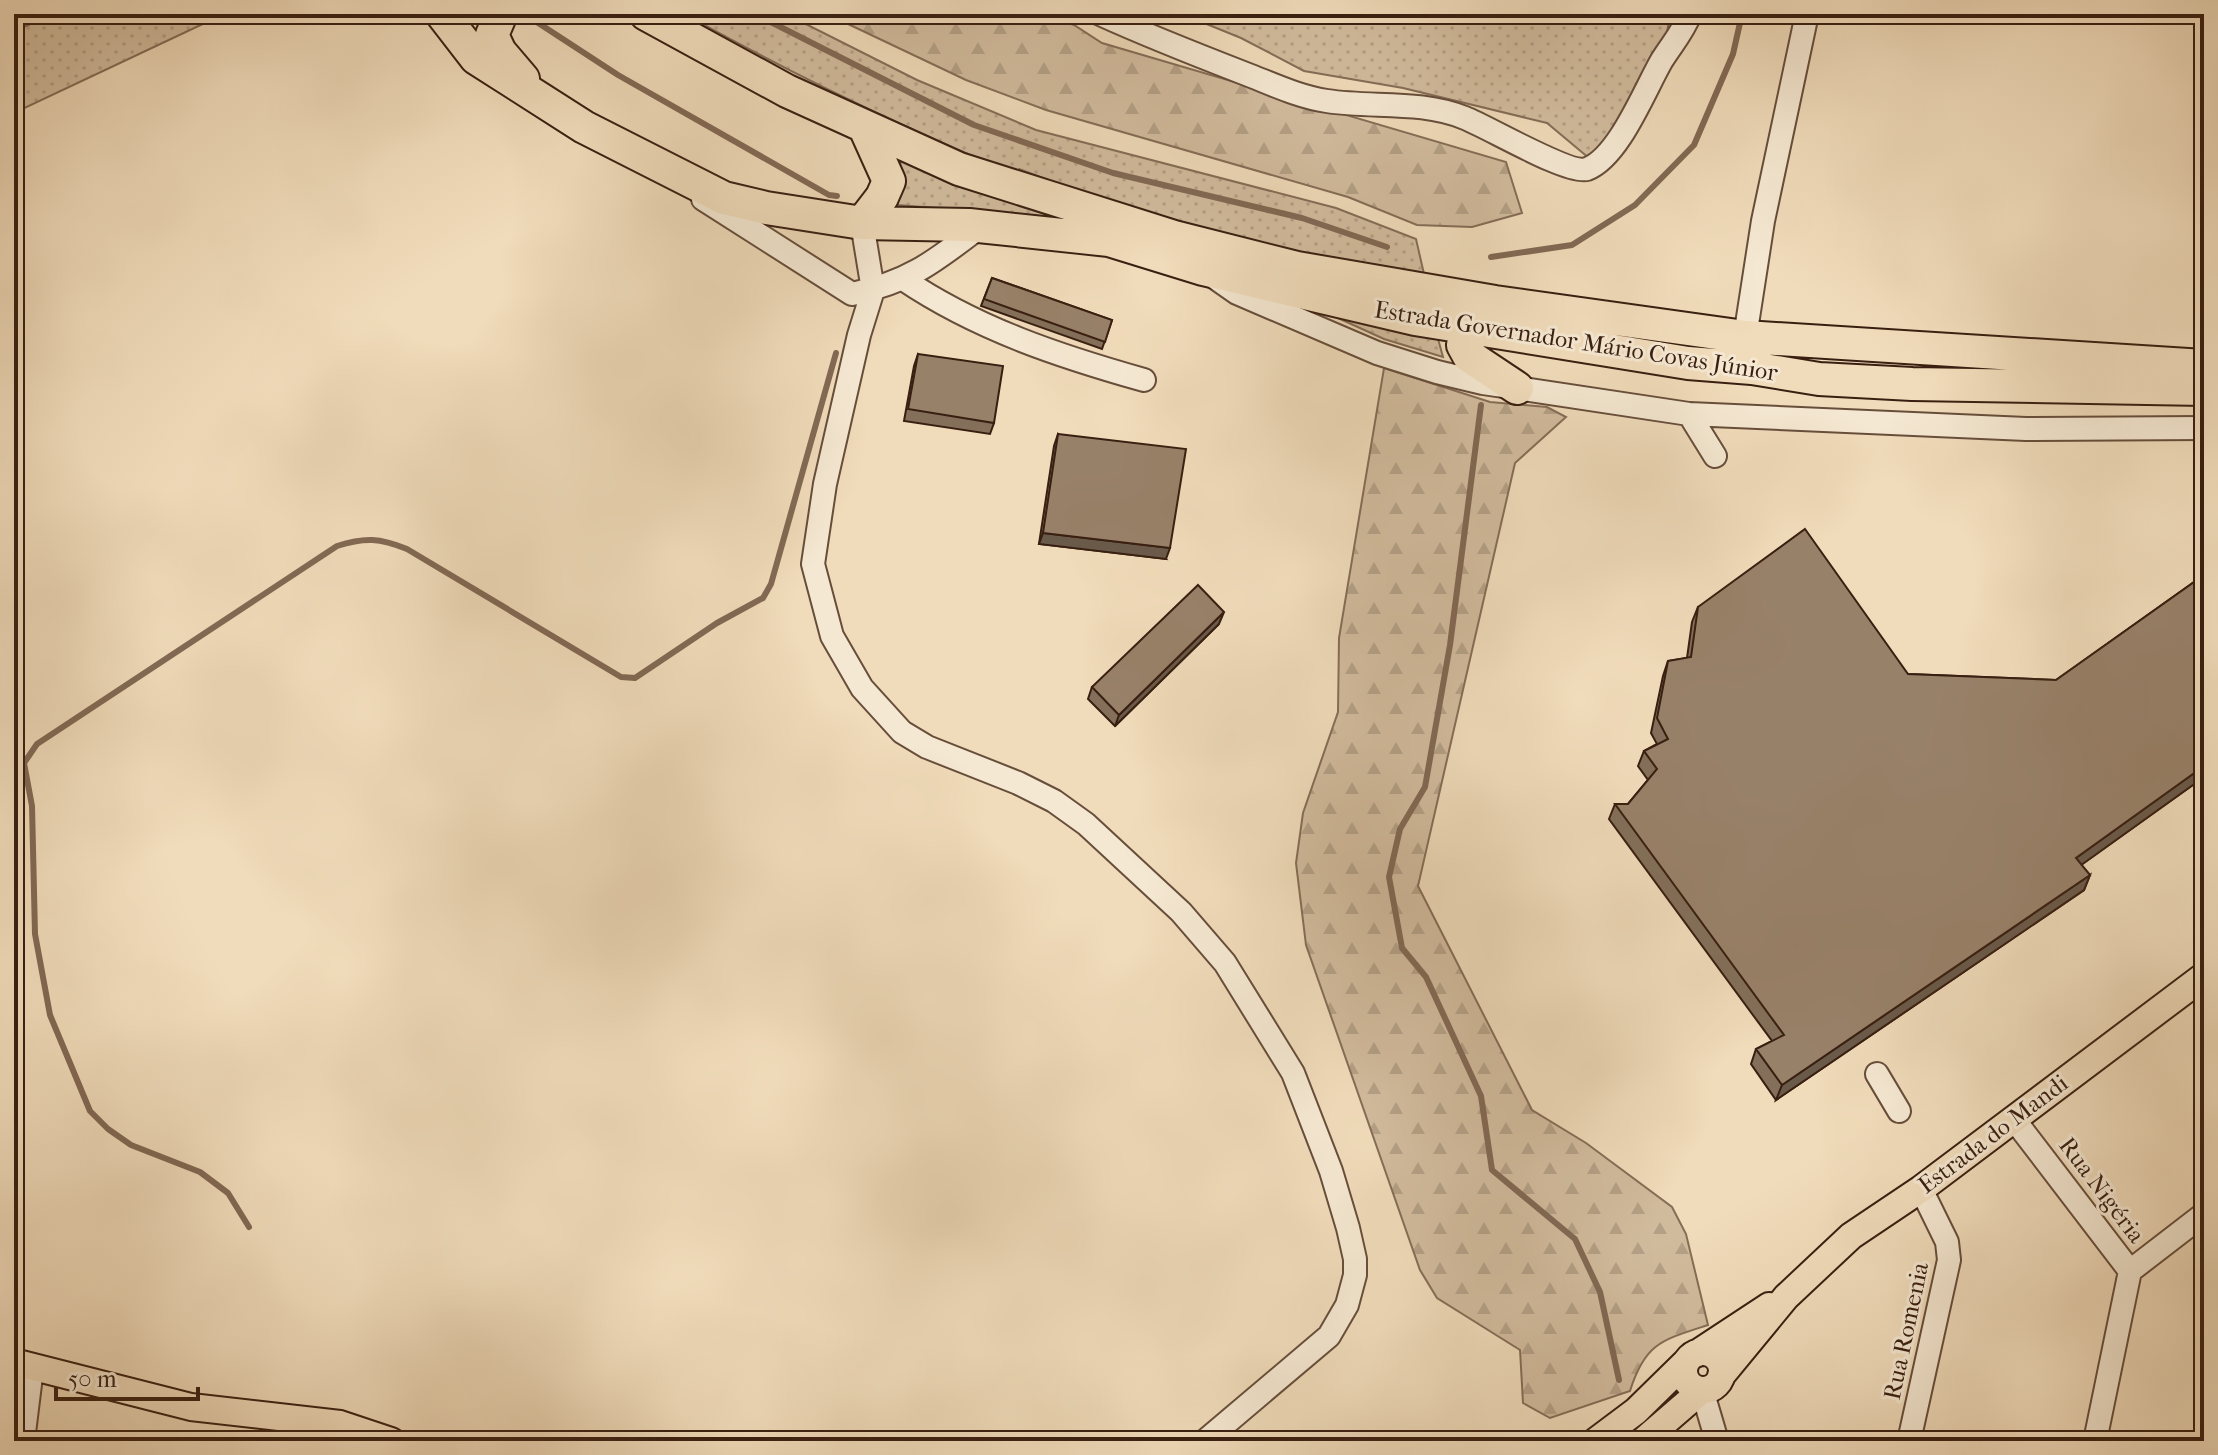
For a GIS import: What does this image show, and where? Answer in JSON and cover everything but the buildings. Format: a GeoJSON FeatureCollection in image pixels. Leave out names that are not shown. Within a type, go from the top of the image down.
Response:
{"type":"FeatureCollection","features":[{"type":"Feature","properties":{"kind":"highway","name":"Estrada Governador Mário Covas Júnior"},"geometry":{"type":"LineString","coordinates":[[442,14],[476,58],[611,141],[724,198],[862,223],[981,226],[1109,240],[1203,269],[1415,319],[1688,363],[1752,368],[1819,379],[1912,384],[2204,389]]}},
{"type":"Feature","properties":{"kind":"highway"},"geometry":{"type":"LineString","coordinates":[[501,14],[492,35],[500,52],[536,95]]}},
{"type":"Feature","properties":{"kind":"highway","name":"Estrada Governador Mário Covas Júnior"},"geometry":{"type":"LineString","coordinates":[[646,14],[866,130],[959,169],[1174,237],[1297,268],[1523,306],[1745,337],[2204,366]]}},
{"type":"Feature","properties":{"kind":"highway"},"geometry":{"type":"LineString","coordinates":[[862,223],[882,197],[889,181],[866,130]]}},
{"type":"Feature","properties":{"kind":"highway"},"geometry":{"type":"LineString","coordinates":[[1517,388],[1469,356],[1463,345],[1468,327],[1481,314],[1523,306]]}},
{"type":"Feature","properties":{"kind":"main road","name":"Estrada do Mandi"},"geometry":{"type":"LineString","coordinates":[[1643,1441],[1711,1383],[1786,1297],[1851,1236],[1921,1189],[2204,976]]}},
{"type":"Feature","properties":{"kind":"main road","name":"Estrada do Mandi"},"geometry":{"type":"LineString","coordinates":[[1596,1441],[1636,1411],[1691,1358],[1786,1297]]}},
{"type":"Feature","properties":{"kind":"main road"},"geometry":{"type":"LineString","coordinates":[[1691,1358],[1707,1353],[1717,1359],[1711,1383]]}},
{"type":"Feature","properties":{"kind":"main road"},"geometry":{"type":"LineString","coordinates":[[23,1365],[191,1407],[340,1424],[391,1441]]}},
{"type":"Feature","properties":{"kind":"street"},"geometry":{"type":"LineString","coordinates":[[1100,14],[1187,54],[1299,94],[1327,101],[1419,106],[1461,116],[1517,141],[1566,168],[1580,171],[1602,159],[1615,143],[1663,59],[1684,32],[1690,14]]}},
{"type":"Feature","properties":{"kind":"street"},"geometry":{"type":"LineString","coordinates":[[1745,337],[1763,221],[1807,14]]}},
{"type":"Feature","properties":{"kind":"street"},"geometry":{"type":"LineString","coordinates":[[611,141],[852,294],[873,290],[920,272],[981,226]]}},
{"type":"Feature","properties":{"kind":"street"},"geometry":{"type":"LineString","coordinates":[[862,223],[873,290],[828,470],[813,564],[832,636],[862,688],[902,732],[927,747],[1018,783],[1054,801],[1086,824],[1181,912],[1225,963],[1293,1073],[1331,1171],[1348,1228],[1355,1275],[1347,1305],[1329,1336],[1250,1399],[1205,1441]]}},
{"type":"Feature","properties":{"kind":"street"},"geometry":{"type":"LineString","coordinates":[[1203,269],[1237,293],[1377,353],[1437,372],[1517,388],[1689,414],[2026,429],[2204,428]]}},
{"type":"Feature","properties":{"kind":"street"},"geometry":{"type":"LineString","coordinates":[[903,279],[935,301],[1026,343],[1144,380]]}},
{"type":"Feature","properties":{"kind":"street"},"geometry":{"type":"LineString","coordinates":[[1689,414],[1715,456]]}},
{"type":"Feature","properties":{"kind":"street"},"geometry":{"type":"LineString","coordinates":[[1877,1074],[1899,1111]]}},
{"type":"Feature","properties":{"kind":"street","name":"Rua Nigéria"},"geometry":{"type":"LineString","coordinates":[[2013,1118],[2130,1271],[2095,1441]]}},
{"type":"Feature","properties":{"kind":"street","name":"Rua Romenia"},"geometry":{"type":"LineString","coordinates":[[1909,1441],[1949,1260],[1947,1242],[1921,1189]]}},
{"type":"Feature","properties":{"kind":"street"},"geometry":{"type":"LineString","coordinates":[[2130,1271],[2204,1214]]}},
{"type":"Feature","properties":{"kind":"street"},"geometry":{"type":"LineString","coordinates":[[23,1365],[23,1441]]}},
{"type":"Feature","properties":{"kind":"street"},"geometry":{"type":"LineString","coordinates":[[1711,1383],[1717,1441]]}},
{"type":"Feature","properties":{"kind":"green space"},"geometry":{"type":"Polygon","coordinates":[[[54,14],[224,14],[14,113],[14,31],[54,14]]]}},
{"type":"Feature","properties":{"kind":"green space"},"geometry":{"type":"Polygon","coordinates":[[[685,14],[786,14],[917,80],[1036,130],[1336,208],[1416,239],[1424,274],[1276,251],[1128,210],[1019,169],[1015,174],[847,99],[685,14]]]}},
{"type":"Feature","properties":{"kind":"green space"},"geometry":{"type":"Polygon","coordinates":[[[827,14],[1041,14],[1074,25],[1102,43],[1506,162],[1522,213],[1472,227],[1417,225],[1348,197],[1046,110],[966,80],[827,14]]]}},
{"type":"Feature","properties":{"kind":"green space"},"geometry":{"type":"Polygon","coordinates":[[[1182,14],[1670,14],[1667,33],[1615,138],[1590,159],[1547,123],[1403,88],[1304,71],[1241,38],[1182,14]]]}},
{"type":"Feature","properties":{"kind":"green space"},"geometry":{"type":"Polygon","coordinates":[[[895,152],[1076,219],[898,205],[895,152]]]}},
{"type":"Feature","properties":{"kind":"green space"},"geometry":{"type":"Polygon","coordinates":[[[1327,313],[1437,335],[1443,357],[1384,339],[1327,313]]]}},
{"type":"Feature","properties":{"kind":"green space"},"geometry":{"type":"Polygon","coordinates":[[[1384,368],[1490,402],[1547,407],[1566,417],[1515,463],[1418,886],[1532,1110],[1586,1143],[1672,1207],[1686,1234],[1708,1325],[1657,1346],[1642,1363],[1630,1391],[1550,1418],[1523,1403],[1520,1350],[1437,1298],[1420,1270],[1306,945],[1296,863],[1303,813],[1338,712],[1339,638],[1384,368]]]}},
{"type":"Feature","properties":{"kind":"shaded area"},"geometry":{"type":"Polygon","coordinates":[[[14,14],[53,14],[14,31],[14,14]]]}},
{"type":"Feature","properties":{"kind":"waterway"},"geometry":{"type":"LineString","coordinates":[[755,14],[974,125],[1113,173],[1302,218],[1387,247]]}},
{"type":"Feature","properties":{"kind":"waterway"},"geometry":{"type":"LineString","coordinates":[[1491,257],[1572,245],[1635,205],[1694,145],[1733,54],[1742,14]]}},
{"type":"Feature","properties":{"kind":"waterway"},"geometry":{"type":"LineString","coordinates":[[529,17],[618,75],[829,195],[837,196]]}},
{"type":"Feature","properties":{"kind":"waterway"},"geometry":{"type":"LineString","coordinates":[[249,1227],[228,1193],[200,1172],[131,1145],[90,1111],[50,1015],[35,934],[32,806],[24,763],[37,744],[337,546],[356,541],[380,541],[407,549],[621,677],[635,678],[717,623],[763,598],[771,584],[836,353]]}},
{"type":"Feature","properties":{"kind":"waterway"},"geometry":{"type":"LineString","coordinates":[[1481,405],[1450,645],[1425,787],[1400,829],[1389,877],[1402,948],[1426,977],[1481,1096],[1492,1170],[1575,1239],[1600,1292],[1619,1380]]}}]}
